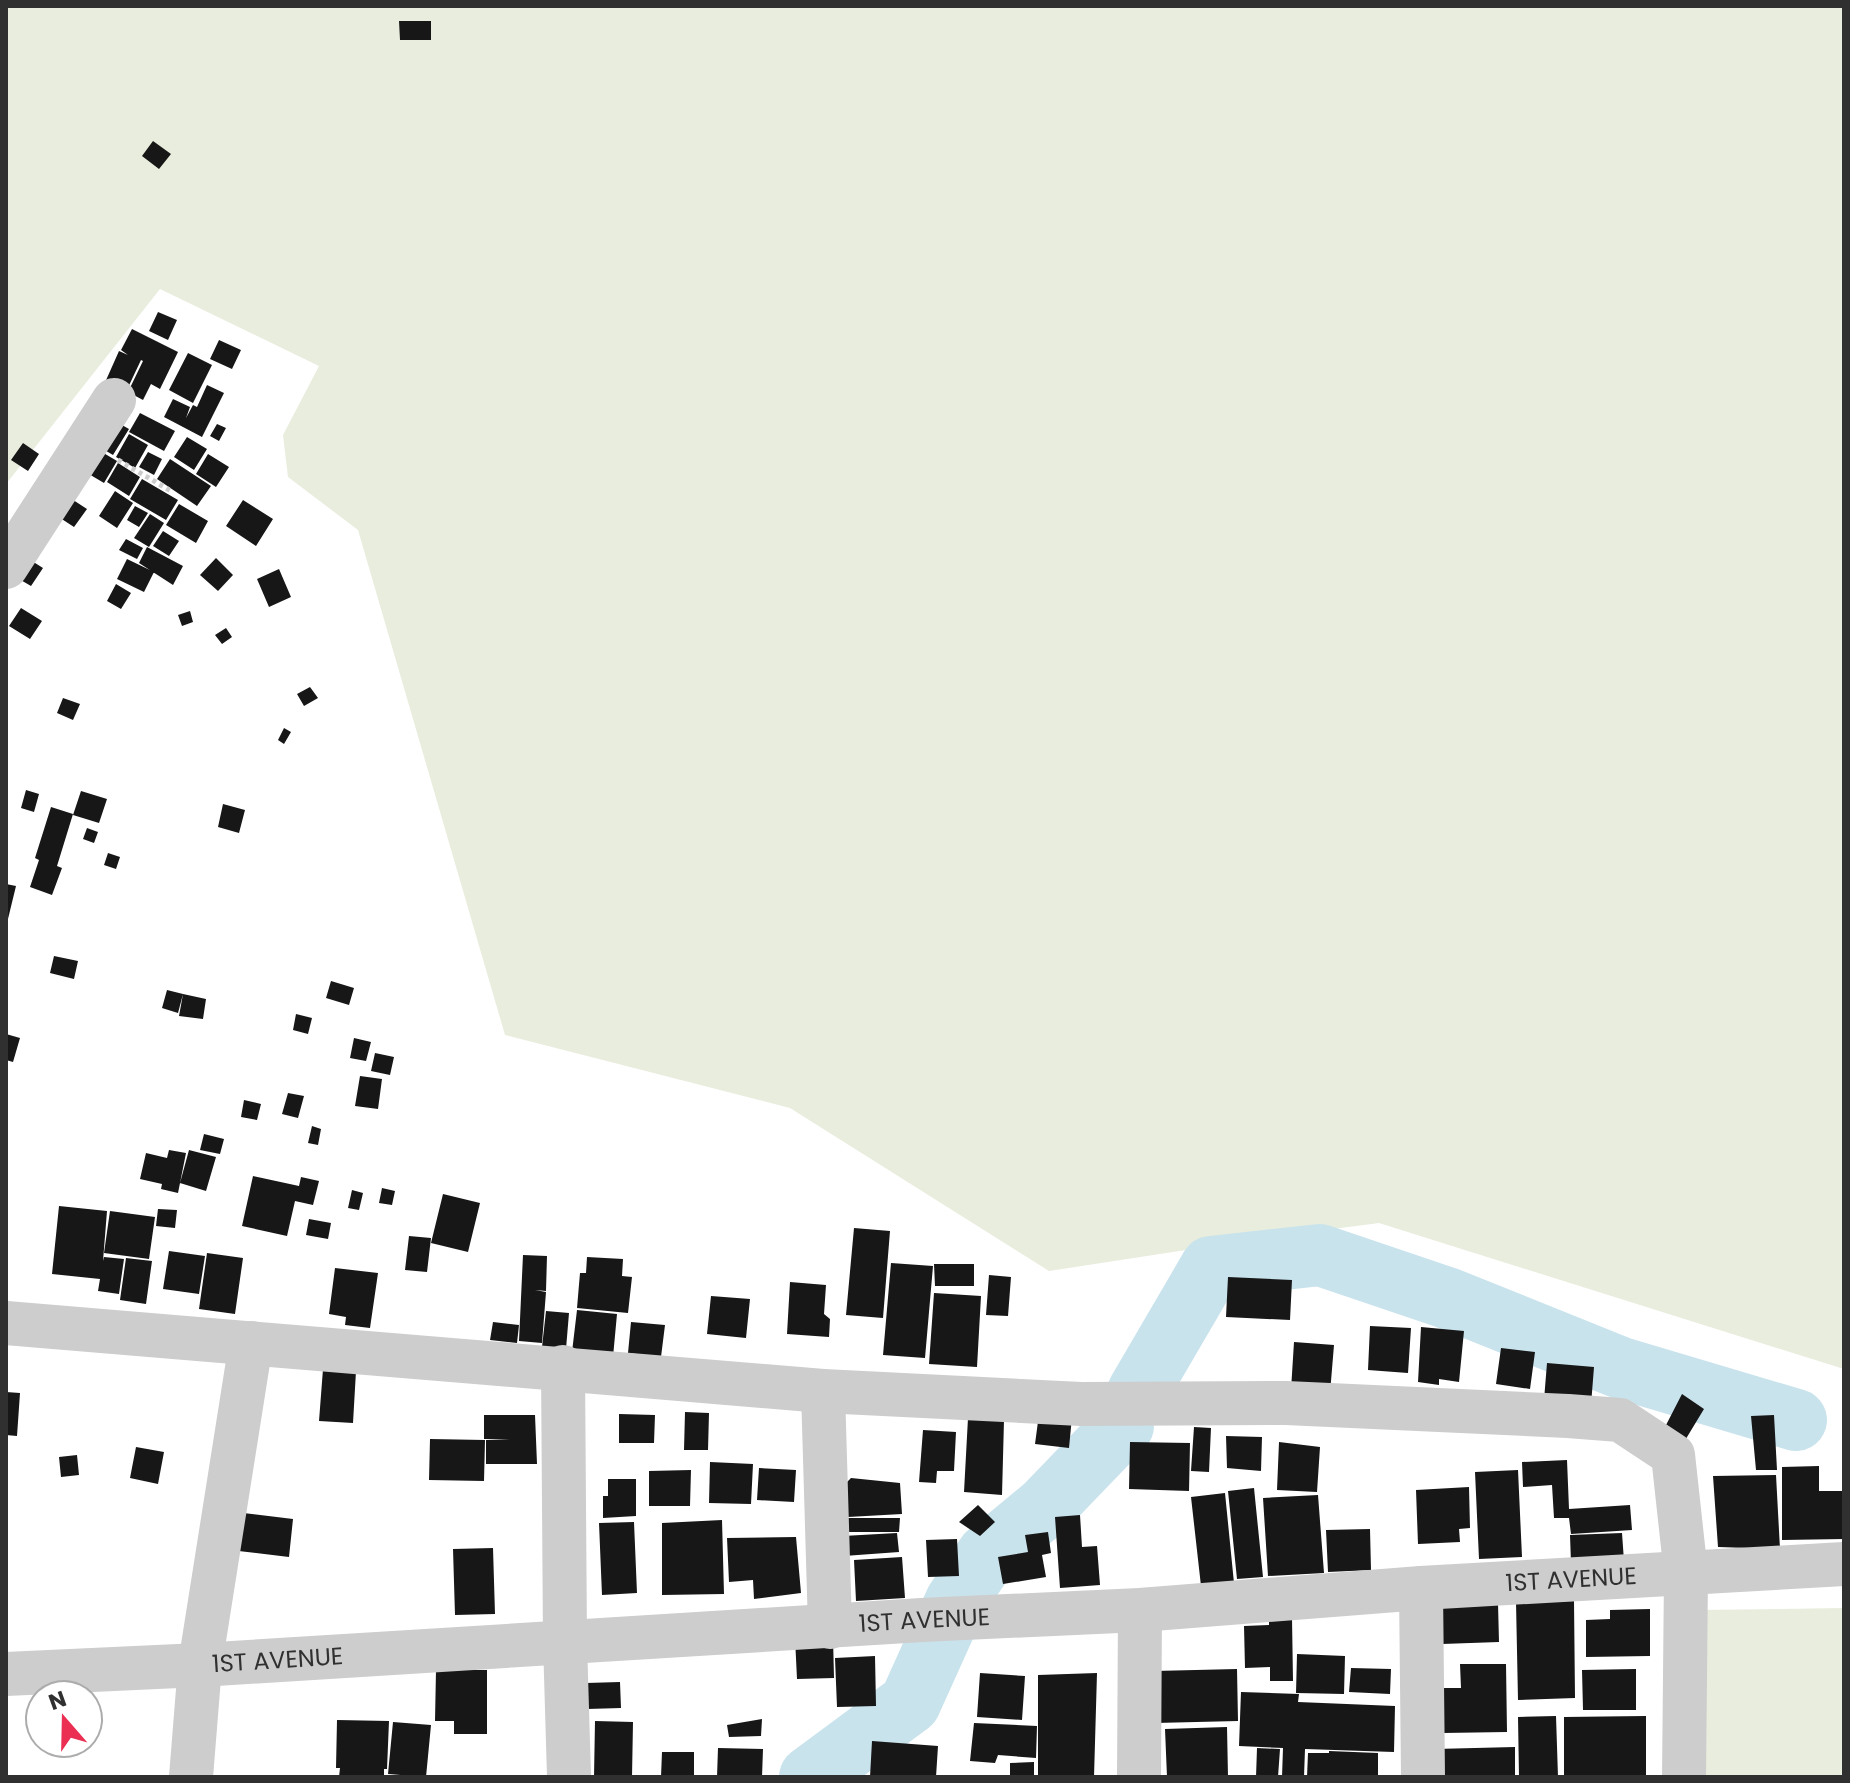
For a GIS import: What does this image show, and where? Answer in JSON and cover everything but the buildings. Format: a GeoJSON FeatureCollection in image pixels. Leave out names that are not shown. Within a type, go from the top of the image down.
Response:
{"type":"FeatureCollection","features":[{"type":"Feature","properties":{"kind":"street"},"geometry":{"type":"LineString","coordinates":[[6,567],[114,400]]}},
{"type":"Feature","properties":{"kind":"street"},"geometry":{"type":"LineString","coordinates":[[6,1323],[823,1391],[1081,1404],[1286,1403],[1620,1420],[1673,1455],[1686,1574],[1684,1777]]}},
{"type":"Feature","properties":{"kind":"street"},"geometry":{"type":"LineString","coordinates":[[191,1777],[200,1665],[251,1343]]}},
{"type":"Feature","properties":{"kind":"street"},"geometry":{"type":"LineString","coordinates":[[563,1367],[569,1777]]}},
{"type":"Feature","properties":{"kind":"street"},"geometry":{"type":"LineString","coordinates":[[823,1391],[830,1627]]}},
{"type":"Feature","properties":{"kind":"street","name":"1ST AVENUE"},"geometry":{"type":"LineString","coordinates":[[6,1674],[1140,1610],[1421,1588],[1844,1564]]}},
{"type":"Feature","properties":{"kind":"street"},"geometry":{"type":"LineString","coordinates":[[1421,1588],[1423,1777]]}},
{"type":"Feature","properties":{"kind":"street"},"geometry":{"type":"LineString","coordinates":[[1139,1777],[1140,1610]]}},
{"type":"Feature","properties":{"kind":"path"},"geometry":{"type":"LineString","coordinates":[[86,441],[171,491]]}},
{"type":"Feature","properties":{"kind":"green space"},"geometry":{"type":"Polygon","coordinates":[[[6,6],[1844,6],[1844,1369],[1379,1223],[1049,1271],[790,1108],[505,1035],[358,530],[288,477],[283,435],[319,366],[160,289],[6,484],[6,6]]]}},
{"type":"Feature","properties":{"kind":"green space"},"geometry":{"type":"Polygon","coordinates":[[[1844,1608],[1844,1777],[1699,1777],[1698,1610],[1844,1608]]]}},
{"type":"Feature","properties":{"kind":"waterway"},"geometry":{"type":"LineString","coordinates":[[1138,1392],[1211,1267],[1320,1255],[1447,1298],[1621,1368],[1796,1420]]}},
{"type":"Feature","properties":{"kind":"waterway"},"geometry":{"type":"LineString","coordinates":[[810,1777],[910,1703],[956,1601],[987,1555],[1045,1507],[1123,1426]]}}]}
